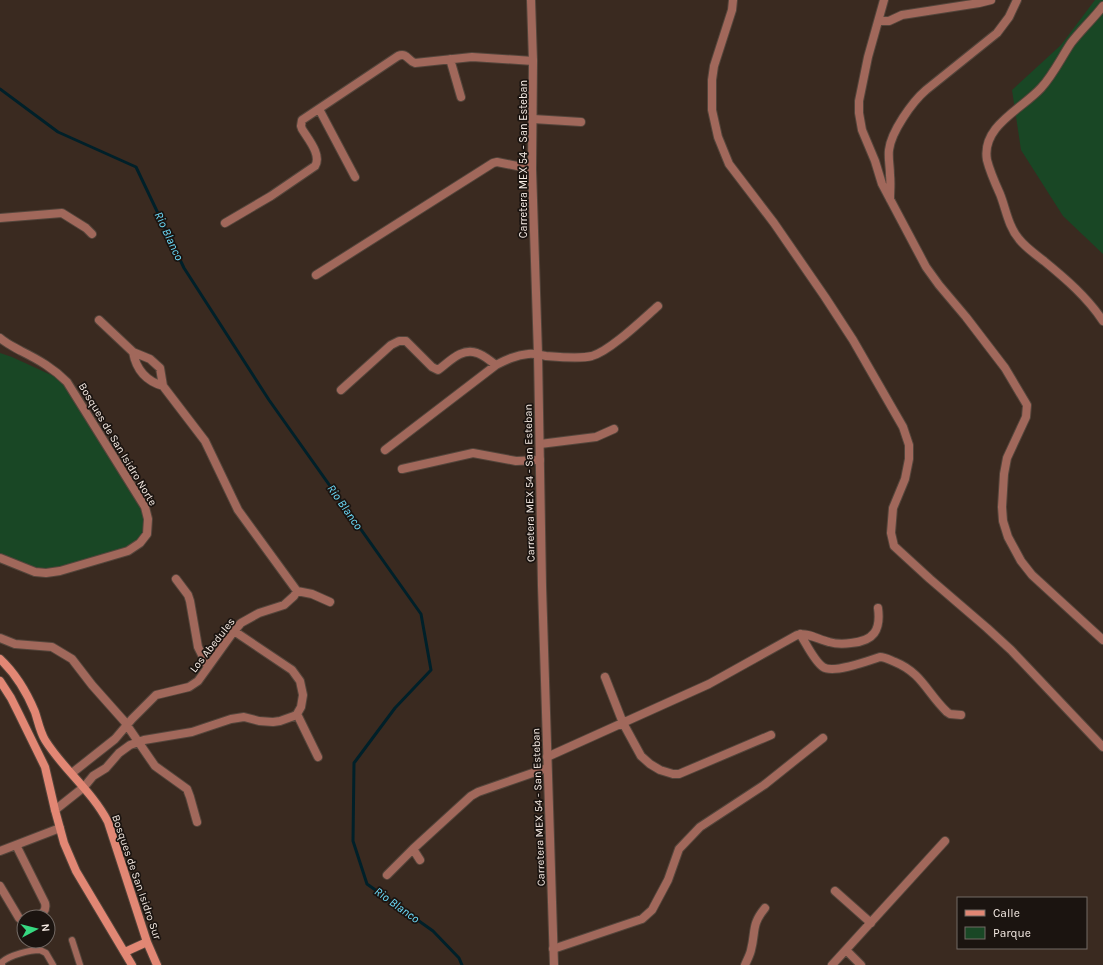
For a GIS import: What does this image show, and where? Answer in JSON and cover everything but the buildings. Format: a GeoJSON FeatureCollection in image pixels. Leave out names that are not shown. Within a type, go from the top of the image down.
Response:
{"type":"FeatureCollection","features":[{"type":"Feature","properties":{"kind":"main road","name":"Bosques de San Isidro Sur"},"geometry":{"type":"LineString","coordinates":[[0,659],[12,672],[23,689],[34,710],[43,736],[50,748],[84,787],[104,814],[108,822],[147,942],[157,965]]}},
{"type":"Feature","properties":{"kind":"main road"},"geometry":{"type":"LineString","coordinates":[[0,681],[11,698],[47,774],[54,810],[64,843],[76,871],[132,965]]}},
{"type":"Feature","properties":{"kind":"main road"},"geometry":{"type":"LineString","coordinates":[[40,757],[50,748]]}},
{"type":"Feature","properties":{"kind":"main road"},"geometry":{"type":"LineString","coordinates":[[125,952],[147,942]]}},
{"type":"Feature","properties":{"kind":"street","name":"Carretera MEX 54 - San Esteban"},"geometry":{"type":"LineString","coordinates":[[531,0],[533,61],[532,169],[538,354],[541,540],[554,965]]}},
{"type":"Feature","properties":{"kind":"street"},"geometry":{"type":"LineString","coordinates":[[733,0],[732,10],[714,66],[712,80],[712,110],[718,137],[729,164],[774,223],[825,297],[853,340],[903,427],[909,445],[909,459],[905,479],[893,508],[890,533],[894,546],[1011,650],[1103,747]]}},
{"type":"Feature","properties":{"kind":"street"},"geometry":{"type":"LineString","coordinates":[[884,0],[868,57],[859,101],[859,114],[862,130],[876,161],[882,184],[926,267],[939,285],[966,316],[1005,368],[1027,405],[1026,417],[1008,458],[1002,492],[1003,521],[1012,547],[1032,575],[1103,640]]}},
{"type":"Feature","properties":{"kind":"street"},"geometry":{"type":"LineString","coordinates":[[879,21],[889,21],[902,15],[991,0]]}},
{"type":"Feature","properties":{"kind":"street"},"geometry":{"type":"LineString","coordinates":[[890,199],[891,184],[889,148],[899,125],[917,98],[997,34],[1009,17],[1017,0]]}},
{"type":"Feature","properties":{"kind":"street"},"geometry":{"type":"LineString","coordinates":[[1103,6],[1072,43],[1040,89],[1000,124],[990,138],[986,152],[992,177],[1010,225],[1015,234],[1029,249],[1075,287],[1094,308],[1103,321]]}},
{"type":"Feature","properties":{"kind":"street"},"geometry":{"type":"LineString","coordinates":[[225,223],[271,196],[315,166],[317,162],[316,154],[301,126],[304,118],[401,55],[406,56],[415,63],[472,57],[533,61]]}},
{"type":"Feature","properties":{"kind":"street"},"geometry":{"type":"LineString","coordinates":[[450,59],[461,96]]}},
{"type":"Feature","properties":{"kind":"street"},"geometry":{"type":"LineString","coordinates":[[319,109],[355,177]]}},
{"type":"Feature","properties":{"kind":"street"},"geometry":{"type":"LineString","coordinates":[[533,119],[581,122]]}},
{"type":"Feature","properties":{"kind":"street"},"geometry":{"type":"LineString","coordinates":[[316,275],[493,162],[532,169]]}},
{"type":"Feature","properties":{"kind":"street"},"geometry":{"type":"LineString","coordinates":[[0,218],[62,213],[86,228],[92,234]]}},
{"type":"Feature","properties":{"kind":"street"},"geometry":{"type":"LineString","coordinates":[[385,450],[496,365],[523,354],[548,356],[593,356],[613,344],[658,306]]}},
{"type":"Feature","properties":{"kind":"street"},"geometry":{"type":"LineString","coordinates":[[99,320],[133,352],[144,355],[158,365],[161,371],[163,386],[205,441],[238,510],[297,591],[312,594],[330,602]]}},
{"type":"Feature","properties":{"kind":"street","name":"Bosques de San Isidro Norte"},"geometry":{"type":"LineString","coordinates":[[0,338],[9,345],[48,365],[58,372],[67,382],[145,507],[148,524],[147,534],[144,539],[134,547],[121,553],[60,571],[46,573],[35,572],[0,558]]}},
{"type":"Feature","properties":{"kind":"street"},"geometry":{"type":"LineString","coordinates":[[341,390],[391,345],[399,341],[406,342],[432,368],[438,370],[460,354],[468,351],[478,353],[496,365]]}},
{"type":"Feature","properties":{"kind":"street"},"geometry":{"type":"LineString","coordinates":[[133,352],[135,362],[144,376],[151,382],[163,386]]}},
{"type":"Feature","properties":{"kind":"street"},"geometry":{"type":"LineString","coordinates":[[540,444],[596,437],[614,429]]}},
{"type":"Feature","properties":{"kind":"street"},"geometry":{"type":"LineString","coordinates":[[402,469],[473,452],[516,461],[540,460]]}},
{"type":"Feature","properties":{"kind":"street"},"geometry":{"type":"LineString","coordinates":[[176,579],[188,595],[198,647],[208,667]]}},
{"type":"Feature","properties":{"kind":"street","name":"Los Abedules"},"geometry":{"type":"LineString","coordinates":[[72,773],[115,739],[156,695],[189,687],[198,681],[234,631],[242,623],[252,616],[284,604],[294,596],[297,591]]}},
{"type":"Feature","properties":{"kind":"street"},"geometry":{"type":"LineString","coordinates":[[547,757],[709,684],[794,636],[800,634],[837,644],[865,641],[876,631],[879,622],[878,608]]}},
{"type":"Feature","properties":{"kind":"street"},"geometry":{"type":"LineString","coordinates":[[54,810],[84,787],[93,776],[106,768],[122,750],[130,745],[192,732],[225,720],[241,717],[273,722],[286,719],[297,714],[303,701],[302,688],[298,676],[292,670],[234,631]]}},
{"type":"Feature","properties":{"kind":"street"},"geometry":{"type":"LineString","coordinates":[[800,634],[818,662],[826,668],[835,669],[880,657],[885,658],[902,665],[913,672],[947,712],[950,714],[961,715]]}},
{"type":"Feature","properties":{"kind":"street"},"geometry":{"type":"LineString","coordinates":[[0,638],[15,644],[52,647],[67,655],[77,664],[92,685],[127,725],[155,766],[187,789],[197,822]]}},
{"type":"Feature","properties":{"kind":"street"},"geometry":{"type":"LineString","coordinates":[[606,676],[623,723],[641,756],[645,761],[660,770],[676,775],[771,734]]}},
{"type":"Feature","properties":{"kind":"street"},"geometry":{"type":"LineString","coordinates":[[297,714],[318,757]]}},
{"type":"Feature","properties":{"kind":"street"},"geometry":{"type":"LineString","coordinates":[[554,949],[642,919],[652,910],[668,880],[680,849],[700,827],[764,785],[823,738]]}},
{"type":"Feature","properties":{"kind":"street"},"geometry":{"type":"LineString","coordinates":[[387,875],[412,849],[471,796],[478,792],[548,768]]}},
{"type":"Feature","properties":{"kind":"street"},"geometry":{"type":"LineString","coordinates":[[0,851],[60,828]]}},
{"type":"Feature","properties":{"kind":"street"},"geometry":{"type":"LineString","coordinates":[[832,965],[945,841]]}},
{"type":"Feature","properties":{"kind":"street"},"geometry":{"type":"LineString","coordinates":[[16,845],[45,903],[45,909]]}},
{"type":"Feature","properties":{"kind":"street"},"geometry":{"type":"LineString","coordinates":[[412,849],[420,860]]}},
{"type":"Feature","properties":{"kind":"street"},"geometry":{"type":"LineString","coordinates":[[0,886],[16,913]]}},
{"type":"Feature","properties":{"kind":"street"},"geometry":{"type":"LineString","coordinates":[[835,891],[871,923]]}},
{"type":"Feature","properties":{"kind":"street"},"geometry":{"type":"LineString","coordinates":[[745,965],[751,951],[753,932],[758,917],[765,908]]}},
{"type":"Feature","properties":{"kind":"street"},"geometry":{"type":"LineString","coordinates":[[846,950],[861,965]]}},
{"type":"Feature","properties":{"kind":"street"},"geometry":{"type":"LineString","coordinates":[[738,965],[749,955]]}},
{"type":"Feature","properties":{"kind":"lane"},"geometry":{"type":"LineString","coordinates":[[72,940],[80,965]]}},
{"type":"Feature","properties":{"kind":"lane"},"geometry":{"type":"LineString","coordinates":[[2,965],[2,962],[6,959],[40,950],[46,953],[53,965]]}},
{"type":"Feature","properties":{"kind":"green space"},"geometry":{"type":"Polygon","coordinates":[[[1095,0],[1103,0],[1103,254],[1063,216],[1021,150],[1012,90],[1061,45],[1095,0]]]}},
{"type":"Feature","properties":{"kind":"green space"},"geometry":{"type":"Polygon","coordinates":[[[0,353],[60,379],[146,515],[141,537],[132,550],[84,563],[44,577],[0,560],[0,353]]]}},
{"type":"Feature","properties":{"kind":"waterway","name":"Rio Blanco"},"geometry":{"type":"LineString","coordinates":[[0,89],[58,132],[136,167],[184,268],[269,400],[421,614],[431,670],[395,708],[354,763],[353,841],[367,884],[433,931],[459,958],[462,965]]}}]}
